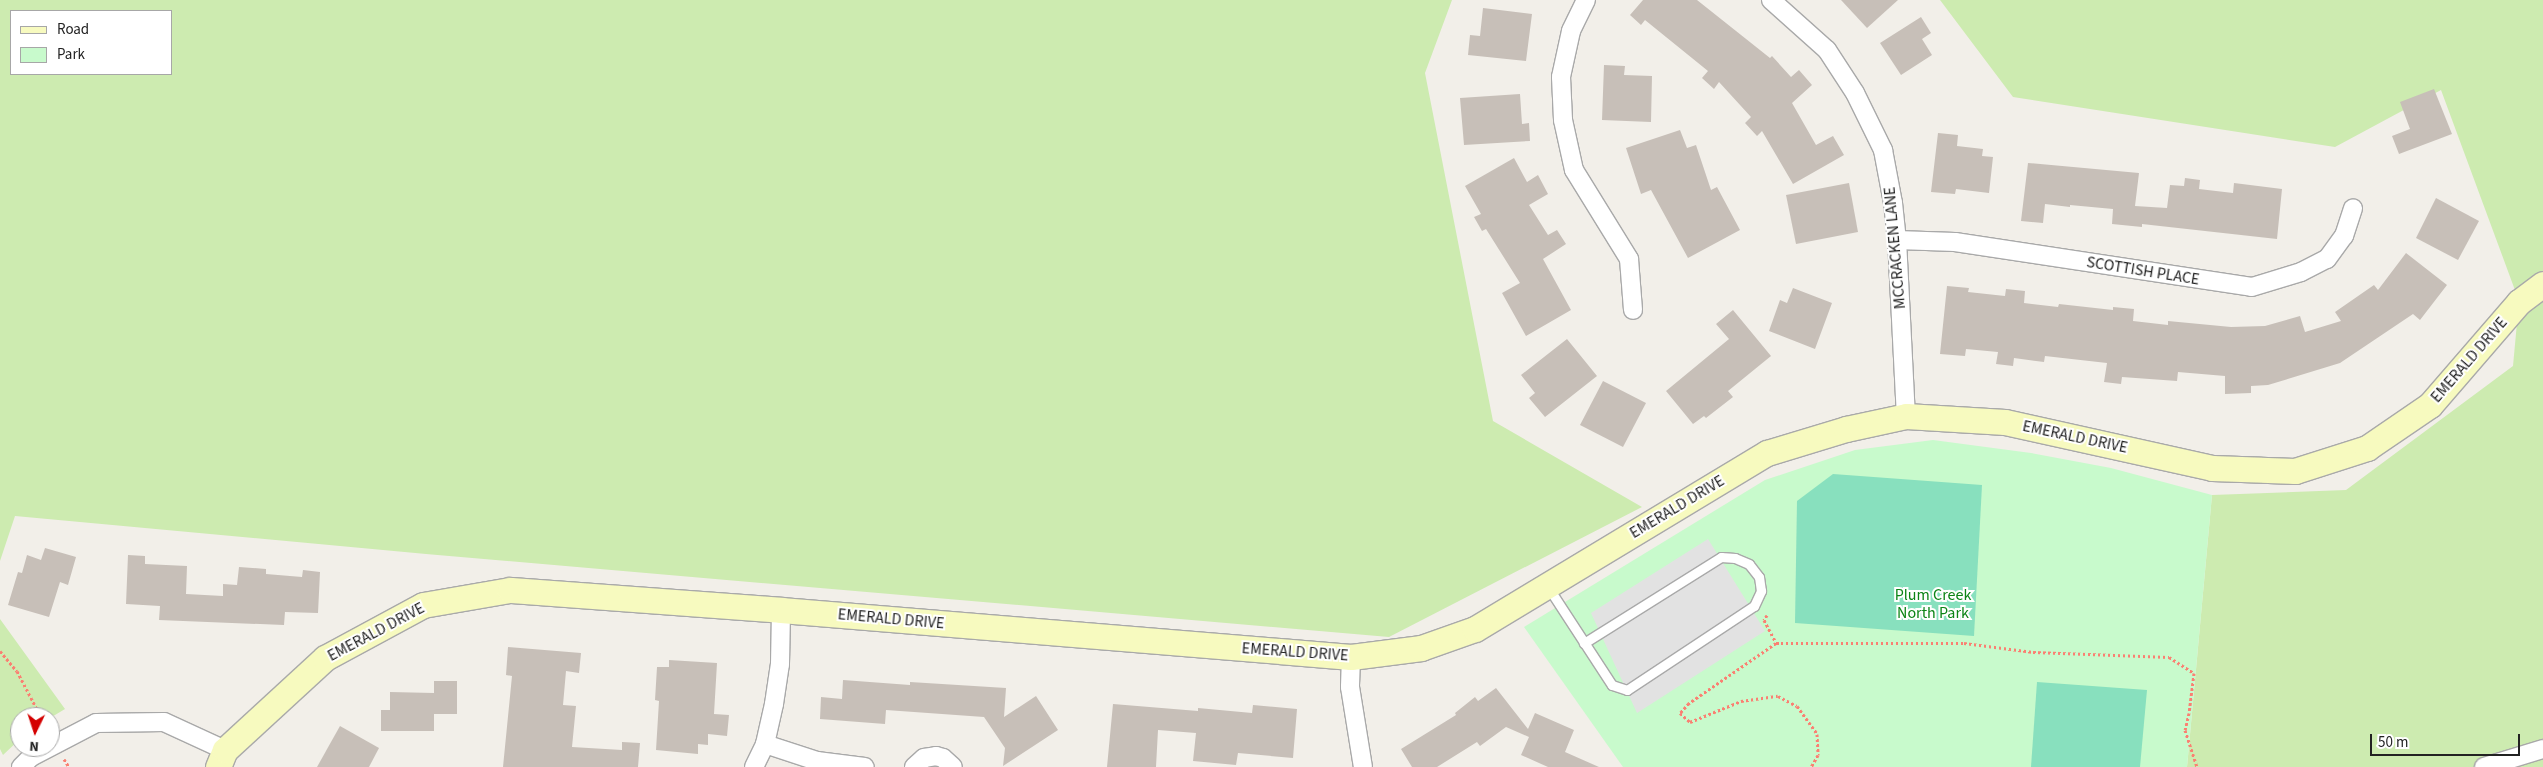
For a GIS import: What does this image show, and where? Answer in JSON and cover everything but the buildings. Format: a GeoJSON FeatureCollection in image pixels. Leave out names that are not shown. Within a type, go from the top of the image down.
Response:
{"type":"FeatureCollection","features":[{"type":"Feature","properties":{"kind":"street"},"geometry":{"type":"LineString","coordinates":[[1586,0],[1571,31],[1561,77],[1563,120],[1574,170],[1629,259],[1633,310]]}},
{"type":"Feature","properties":{"kind":"street","name":"MCCRACKEN LANE"},"geometry":{"type":"LineString","coordinates":[[1770,0],[1827,50],[1856,93],[1883,150],[1893,203],[1897,240],[1906,416]]}},
{"type":"Feature","properties":{"kind":"street","name":"SCOTTISH PLACE"},"geometry":{"type":"LineString","coordinates":[[1897,240],[1955,242],[2252,287],[2302,272],[2326,259],[2344,236],[2353,208]]}},
{"type":"Feature","properties":{"kind":"street","name":"EMERALD DRIVE"},"geometry":{"type":"LineString","coordinates":[[222,758],[325,658],[423,605],[510,590],[781,610],[1351,657],[1422,648],[1476,629],[1546,584],[1767,453],[1846,429],[1906,416],[2006,422],[2212,468],[2295,471],[2368,448],[2430,405],[2519,302],[2543,284]]}},
{"type":"Feature","properties":{"kind":"street"},"geometry":{"type":"LineString","coordinates":[[754,767],[765,744],[774,704],[780,664],[781,610]]}},
{"type":"Feature","properties":{"kind":"street"},"geometry":{"type":"LineString","coordinates":[[1351,657],[1350,687],[1363,767]]}},
{"type":"Feature","properties":{"kind":"street"},"geometry":{"type":"LineString","coordinates":[[21,767],[31,757],[96,723],[164,722],[222,758]]}},
{"type":"Feature","properties":{"kind":"street"},"geometry":{"type":"LineString","coordinates":[[765,744],[817,761],[865,767]]}},
{"type":"Feature","properties":{"kind":"street"},"geometry":{"type":"LineString","coordinates":[[2484,767],[2543,750]]}},
{"type":"Feature","properties":{"kind":"street"},"geometry":{"type":"LineString","coordinates":[[914,767],[924,758],[936,756],[943,758],[953,767]]}},
{"type":"Feature","properties":{"kind":"lane"},"geometry":{"type":"LineString","coordinates":[[1546,584],[1584,643],[1612,685],[1627,690],[1754,606],[1760,590],[1759,577],[1749,564],[1735,558],[1721,557],[1584,643]]}},
{"type":"Feature","properties":{"kind":"path"},"geometry":{"type":"LineString","coordinates":[[1768,611],[1764,620],[1776,643]]}},
{"type":"Feature","properties":{"kind":"path"},"geometry":{"type":"LineString","coordinates":[[1811,767],[1818,754],[1817,734],[1797,706],[1778,696],[1741,701],[1690,722],[1680,712],[1776,643],[1964,644],[2033,652],[2169,656],[2194,673],[2185,730],[2197,767]]}},
{"type":"Feature","properties":{"kind":"path"},"geometry":{"type":"LineString","coordinates":[[0,651],[17,671],[36,707]]}},
{"type":"Feature","properties":{"kind":"green space"},"geometry":{"type":"Polygon","coordinates":[[[0,0],[1452,0],[1425,73],[1493,421],[1642,507],[1389,637],[426,554],[15,516],[0,561],[0,0]]]}},
{"type":"Feature","properties":{"kind":"green space"},"geometry":{"type":"Polygon","coordinates":[[[1940,0],[2543,0],[2543,767],[2187,767],[2212,495],[2346,490],[2513,366],[2519,301],[2441,90],[2335,147],[2013,97],[1940,0]]]}},
{"type":"Feature","properties":{"kind":"green space","name":"Plum Creek North Park"},"geometry":{"type":"Polygon","coordinates":[[[1933,440],[2031,453],[2111,468],[2212,495],[2187,767],[1623,767],[1524,627],[1765,480],[1855,450],[1933,440]]]}},
{"type":"Feature","properties":{"kind":"green space"},"geometry":{"type":"Polygon","coordinates":[[[1833,474],[1982,485],[1974,636],[1795,623],[1797,501],[1833,474]]]}},
{"type":"Feature","properties":{"kind":"green space"},"geometry":{"type":"Polygon","coordinates":[[[0,619],[65,709],[60,712],[60,707],[10,707],[10,748],[3,755],[0,749],[0,619]]]}},
{"type":"Feature","properties":{"kind":"green space"},"geometry":{"type":"Polygon","coordinates":[[[2037,682],[2147,690],[2140,767],[2031,767],[2037,682]]]}},
{"type":"Feature","properties":{"kind":"shaded area"},"geometry":{"type":"Polygon","coordinates":[[[1708,539],[1765,631],[1637,713],[1591,613],[1708,539]]]}}]}
